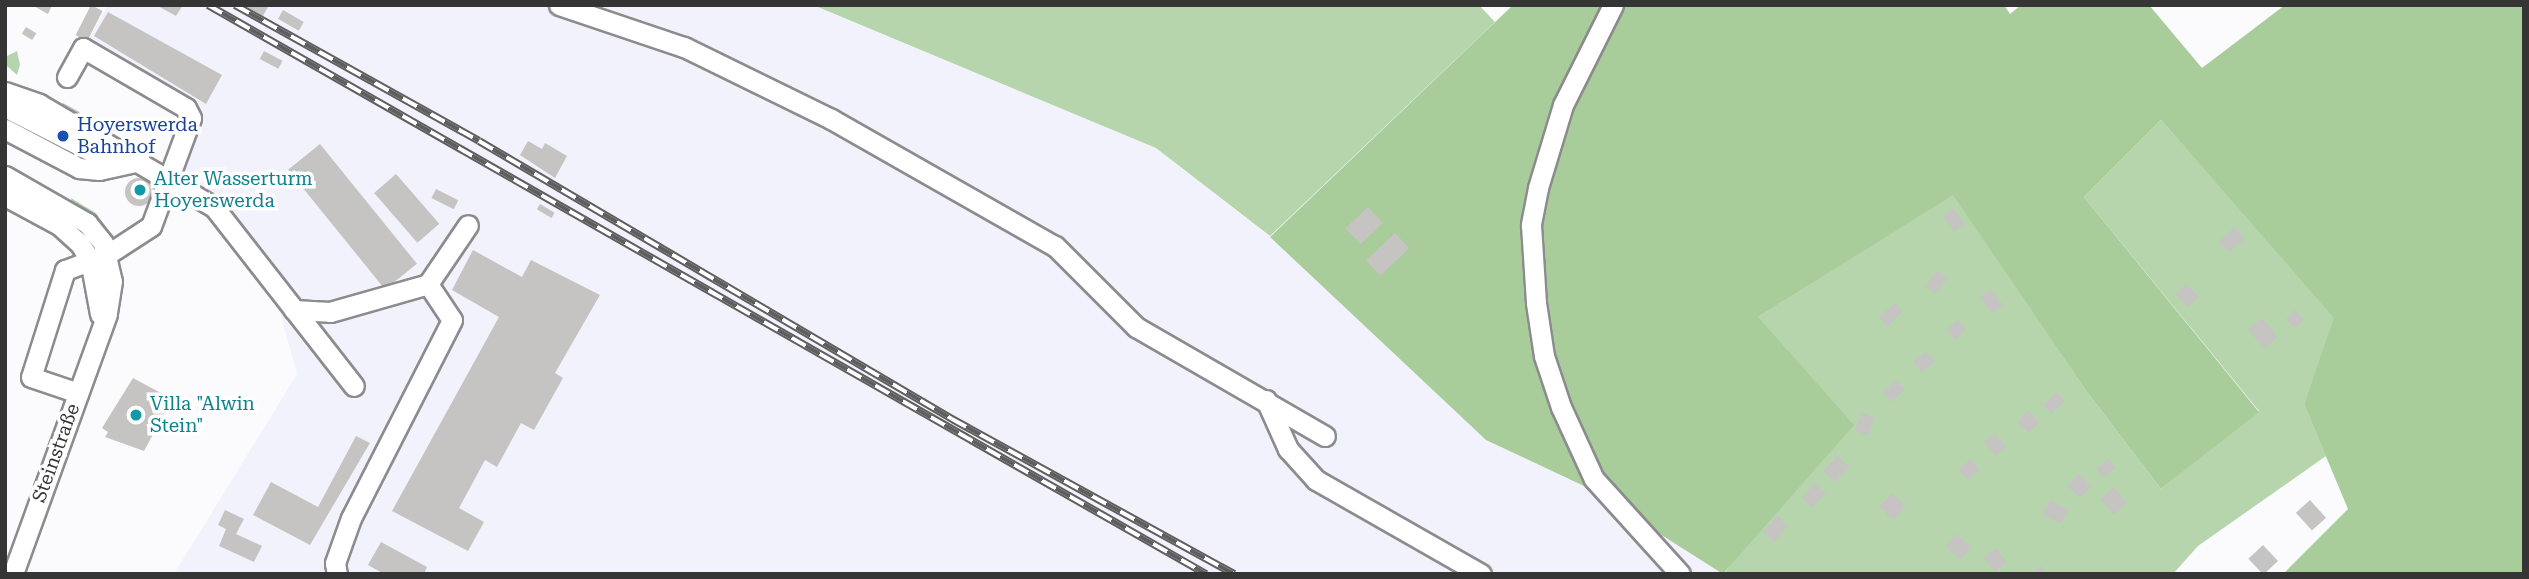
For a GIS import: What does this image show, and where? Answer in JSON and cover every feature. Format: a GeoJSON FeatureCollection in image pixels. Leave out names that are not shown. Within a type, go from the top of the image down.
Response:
{"type":"FeatureCollection","features":[{"type":"Feature","properties":{"kind":"street"},"geometry":{"type":"LineString","coordinates":[[559,5],[684,47],[831,119],[1055,246],[1136,327],[1183,357],[1266,400],[1325,436]]}},
{"type":"Feature","properties":{"kind":"street"},"geometry":{"type":"LineString","coordinates":[[1613,5],[1563,106],[1538,188],[1531,225],[1536,303],[1544,356],[1594,479],[1680,574]]}},
{"type":"Feature","properties":{"kind":"street"},"geometry":{"type":"LineString","coordinates":[[67,77],[83,48],[186,108],[191,126],[167,176],[151,226],[99,257],[65,270],[30,377],[78,393]]}},
{"type":"Feature","properties":{"kind":"street"},"geometry":{"type":"LineString","coordinates":[[5,92],[26,97],[167,176],[214,207],[354,386]]}},
{"type":"Feature","properties":{"kind":"street"},"geometry":{"type":"LineString","coordinates":[[5,107],[114,163]]}},
{"type":"Feature","properties":{"kind":"street"},"geometry":{"type":"LineString","coordinates":[[5,129],[79,168],[99,170],[114,163],[141,161]]}},
{"type":"Feature","properties":{"kind":"street"},"geometry":{"type":"LineString","coordinates":[[5,176],[87,223],[99,257]]}},
{"type":"Feature","properties":{"kind":"street"},"geometry":{"type":"LineString","coordinates":[[5,196],[59,225],[99,257]]}},
{"type":"Feature","properties":{"kind":"street"},"geometry":{"type":"LineString","coordinates":[[294,310],[330,312],[428,284],[468,225]]}},
{"type":"Feature","properties":{"kind":"street","name":"Steinstraße"},"geometry":{"type":"LineString","coordinates":[[13,574],[111,293],[99,257]]}},
{"type":"Feature","properties":{"kind":"street"},"geometry":{"type":"LineString","coordinates":[[337,574],[335,563],[351,518],[452,320],[428,284]]}},
{"type":"Feature","properties":{"kind":"street"},"geometry":{"type":"LineString","coordinates":[[1266,400],[1288,449],[1316,480],[1481,574]]}},
{"type":"Feature","properties":{"kind":"shaded area"},"geometry":{"type":"Polygon","coordinates":[[[108,5],[812,5],[1156,148],[1270,237],[1486,440],[1584,486],[1723,574],[174,574],[297,374],[272,283],[214,207],[169,178],[192,119],[85,46],[108,5]]]}},
{"type":"Feature","properties":{"kind":"green space"},"geometry":{"type":"Polygon","coordinates":[[[813,5],[1479,5],[1495,22],[1270,236],[1156,148],[813,5]]]}},
{"type":"Feature","properties":{"kind":"green space"},"geometry":{"type":"Polygon","coordinates":[[[1513,5],[2004,5],[2010,14],[2021,5],[2149,5],[2202,68],[2285,5],[2524,5],[2524,574],[2283,574],[2348,509],[2304,404],[2334,318],[2161,120],[2084,197],[2259,412],[2161,489],[2084,388],[1953,195],[1758,317],[1854,425],[1723,574],[1584,486],[1486,440],[1270,237],[1513,5]]]}},
{"type":"Feature","properties":{"kind":"green space"},"geometry":{"type":"Polygon","coordinates":[[[17,51],[20,65],[17,75],[7,66],[5,57],[17,51]]]}},
{"type":"Feature","properties":{"kind":"green space"},"geometry":{"type":"Polygon","coordinates":[[[2161,120],[2335,318],[2304,404],[2326,456],[2198,546],[2173,574],[1724,574],[1744,546],[1758,317],[1953,194],[2084,388],[2161,489],[2259,411],[2084,197],[2161,120]]]}},
{"type":"Feature","properties":{"kind":"green space"},"geometry":{"type":"Polygon","coordinates":[[[71,198],[96,213],[108,230],[73,207],[71,198]]]}},
{"type":"Feature","properties":{"kind":"building"},"geometry":{"type":"Polygon","coordinates":[[[32,5],[52,5],[48,14],[32,5]]]}},
{"type":"Feature","properties":{"kind":"building"},"geometry":{"type":"Polygon","coordinates":[[[91,5],[103,11],[87,41],[76,35],[91,5]]]}},
{"type":"Feature","properties":{"kind":"building"},"geometry":{"type":"Polygon","coordinates":[[[156,5],[183,5],[176,16],[156,5]]]}},
{"type":"Feature","properties":{"kind":"building"},"geometry":{"type":"Polygon","coordinates":[[[244,5],[269,5],[263,16],[244,5]]]}},
{"type":"Feature","properties":{"kind":"building"},"geometry":{"type":"Polygon","coordinates":[[[283,10],[304,22],[299,31],[278,19],[283,10]]]}},
{"type":"Feature","properties":{"kind":"building"},"geometry":{"type":"Polygon","coordinates":[[[108,12],[222,75],[206,104],[94,36],[108,12]]]}},
{"type":"Feature","properties":{"kind":"building"},"geometry":{"type":"Polygon","coordinates":[[[26,27],[36,33],[32,40],[22,34],[26,27]]]}},
{"type":"Feature","properties":{"kind":"building"},"geometry":{"type":"Polygon","coordinates":[[[264,51],[283,61],[278,69],[260,59],[264,51]]]}},
{"type":"Feature","properties":{"kind":"building"},"geometry":{"type":"Polygon","coordinates":[[[63,103],[80,112],[78,115],[61,107],[63,103]]]}},
{"type":"Feature","properties":{"kind":"building"},"geometry":{"type":"Polygon","coordinates":[[[528,141],[542,149],[545,143],[567,156],[555,178],[520,155],[528,141]]]}},
{"type":"Feature","properties":{"kind":"building"},"geometry":{"type":"Polygon","coordinates":[[[320,144],[417,264],[385,289],[288,170],[320,144]]]}},
{"type":"Feature","properties":{"kind":"building"},"geometry":{"type":"Polygon","coordinates":[[[396,174],[439,224],[417,243],[374,193],[396,174]]]}},
{"type":"Feature","properties":{"kind":"building"},"geometry":{"type":"Polygon","coordinates":[[[139,178],[149,182],[153,192],[149,202],[139,206],[129,202],[125,192],[129,182],[139,178]]]}},
{"type":"Feature","properties":{"kind":"building"},"geometry":{"type":"Polygon","coordinates":[[[436,189],[458,200],[454,209],[431,198],[436,189]]]}},
{"type":"Feature","properties":{"kind":"building"},"geometry":{"type":"Polygon","coordinates":[[[540,204],[555,213],[551,218],[537,209],[540,204]]]}},
{"type":"Feature","properties":{"kind":"building"},"geometry":{"type":"Polygon","coordinates":[[[1368,207],[1383,223],[1360,244],[1345,228],[1368,207]]]}},
{"type":"Feature","properties":{"kind":"building"},"geometry":{"type":"Polygon","coordinates":[[[1954,208],[1965,225],[1954,232],[1943,215],[1954,208]]]}},
{"type":"Feature","properties":{"kind":"building"},"geometry":{"type":"Polygon","coordinates":[[[2235,227],[2245,238],[2229,253],[2219,242],[2235,227]]]}},
{"type":"Feature","properties":{"kind":"building"},"geometry":{"type":"Polygon","coordinates":[[[1395,233],[1409,248],[1380,276],[1366,260],[1395,233]]]}},
{"type":"Feature","properties":{"kind":"building"},"geometry":{"type":"Polygon","coordinates":[[[473,250],[522,277],[531,260],[600,295],[555,373],[563,378],[534,430],[521,423],[497,467],[485,460],[459,508],[484,522],[468,551],[392,511],[499,317],[452,290],[473,250]]]}},
{"type":"Feature","properties":{"kind":"building"},"geometry":{"type":"Polygon","coordinates":[[[1937,271],[1947,279],[1935,294],[1925,286],[1937,271]]]}},
{"type":"Feature","properties":{"kind":"building"},"geometry":{"type":"Polygon","coordinates":[[[2186,284],[2199,297],[2188,307],[2175,295],[2186,284]]]}},
{"type":"Feature","properties":{"kind":"building"},"geometry":{"type":"Polygon","coordinates":[[[1991,289],[2003,305],[1992,313],[1980,297],[1991,289]]]}},
{"type":"Feature","properties":{"kind":"building"},"geometry":{"type":"Polygon","coordinates":[[[1895,303],[1903,312],[1887,327],[1879,318],[1895,303]]]}},
{"type":"Feature","properties":{"kind":"building"},"geometry":{"type":"Polygon","coordinates":[[[2295,310],[2304,319],[2295,328],[2286,319],[2295,310]]]}},
{"type":"Feature","properties":{"kind":"building"},"geometry":{"type":"Polygon","coordinates":[[[2262,318],[2278,337],[2264,349],[2248,330],[2262,318]]]}},
{"type":"Feature","properties":{"kind":"building"},"geometry":{"type":"Polygon","coordinates":[[[1957,320],[1966,329],[1956,340],[1946,331],[1957,320]]]}},
{"type":"Feature","properties":{"kind":"building"},"geometry":{"type":"Polygon","coordinates":[[[1926,351],[1935,362],[1922,373],[1913,362],[1926,351]]]}},
{"type":"Feature","properties":{"kind":"building","name":"Villa \"Alwin Stein\""},"geometry":{"type":"Polygon","coordinates":[[[133,378],[172,399],[144,451],[105,437],[108,432],[102,428],[133,378]]]}},
{"type":"Feature","properties":{"kind":"building"},"geometry":{"type":"Polygon","coordinates":[[[1895,380],[1905,389],[1893,402],[1883,393],[1895,380]]]}},
{"type":"Feature","properties":{"kind":"building"},"geometry":{"type":"Polygon","coordinates":[[[2057,392],[2065,401],[2051,414],[2043,405],[2057,392]]]}},
{"type":"Feature","properties":{"kind":"building"},"geometry":{"type":"Polygon","coordinates":[[[2028,411],[2039,422],[2029,433],[2017,422],[2028,411]]]}},
{"type":"Feature","properties":{"kind":"building"},"geometry":{"type":"Polygon","coordinates":[[[1862,413],[1875,418],[1868,436],[1855,431],[1862,413]]]}},
{"type":"Feature","properties":{"kind":"building"},"geometry":{"type":"Polygon","coordinates":[[[1995,433],[2006,447],[1995,456],[1984,442],[1995,433]]]}},
{"type":"Feature","properties":{"kind":"building"},"geometry":{"type":"Polygon","coordinates":[[[356,436],[370,443],[310,545],[253,515],[271,482],[318,507],[356,436]]]}},
{"type":"Feature","properties":{"kind":"building"},"geometry":{"type":"Polygon","coordinates":[[[1838,456],[1849,467],[1834,482],[1823,471],[1838,456]]]}},
{"type":"Feature","properties":{"kind":"building"},"geometry":{"type":"Polygon","coordinates":[[[1971,459],[1980,470],[1967,480],[1959,469],[1971,459]]]}},
{"type":"Feature","properties":{"kind":"building"},"geometry":{"type":"Polygon","coordinates":[[[2109,459],[2116,468],[2103,478],[2096,469],[2109,459]]]}},
{"type":"Feature","properties":{"kind":"building"},"geometry":{"type":"Polygon","coordinates":[[[2078,474],[2091,486],[2080,498],[2067,486],[2078,474]]]}},
{"type":"Feature","properties":{"kind":"building"},"geometry":{"type":"Polygon","coordinates":[[[1815,483],[1826,493],[1813,508],[1802,498],[1815,483]]]}},
{"type":"Feature","properties":{"kind":"building"},"geometry":{"type":"Polygon","coordinates":[[[2113,487],[2127,502],[2114,515],[2100,499],[2113,487]]]}},
{"type":"Feature","properties":{"kind":"building"},"geometry":{"type":"Polygon","coordinates":[[[1892,493],[1906,506],[1893,520],[1879,507],[1892,493]]]}},
{"type":"Feature","properties":{"kind":"building"},"geometry":{"type":"Polygon","coordinates":[[[2050,500],[2068,510],[2061,524],[2042,514],[2050,500]]]}},
{"type":"Feature","properties":{"kind":"building"},"geometry":{"type":"Polygon","coordinates":[[[2310,500],[2326,518],[2312,531],[2296,513],[2310,500]]]}},
{"type":"Feature","properties":{"kind":"building"},"geometry":{"type":"Polygon","coordinates":[[[225,510],[244,519],[236,534],[262,546],[254,562],[219,546],[226,529],[218,525],[225,510]]]}},
{"type":"Feature","properties":{"kind":"building"},"geometry":{"type":"Polygon","coordinates":[[[1777,516],[1788,526],[1774,542],[1763,532],[1777,516]]]}},
{"type":"Feature","properties":{"kind":"building"},"geometry":{"type":"Polygon","coordinates":[[[1956,534],[1971,547],[1961,559],[1946,546],[1956,534]]]}},
{"type":"Feature","properties":{"kind":"building"},"geometry":{"type":"Polygon","coordinates":[[[381,542],[427,567],[424,574],[384,574],[368,565],[381,542]]]}},
{"type":"Feature","properties":{"kind":"building"},"geometry":{"type":"Polygon","coordinates":[[[2263,545],[2278,561],[2263,574],[2248,559],[2263,545]]]}},
{"type":"Feature","properties":{"kind":"building"},"geometry":{"type":"Polygon","coordinates":[[[1996,548],[2007,562],[1994,572],[1983,558],[1996,548]]]}},
{"type":"Feature","properties":{"kind":"building"},"geometry":{"type":"Polygon","coordinates":[[[2041,566],[2049,574],[2032,574],[2041,566]]]}},
{"type":"Feature","properties":{"kind":"railway"},"geometry":{"type":"LineString","coordinates":[[208,5],[1206,574]]}},
{"type":"Feature","properties":{"kind":"railway"},"geometry":{"type":"LineString","coordinates":[[235,5],[479,141],[952,419],[1234,574]]}},
{"type":"Feature","properties":{"kind":"place","name":"Hoyerswerda Bahnhof"},"geometry":{"type":"Point","coordinates":[63,136]}},
{"type":"Feature","properties":{"kind":"place","name":"Alter Wasserturm Hoyerswerda"},"geometry":{"type":"Point","coordinates":[140,190]}},
{"type":"Feature","properties":{"kind":"place","name":"Villa \"Alwin Stein\""},"geometry":{"type":"Point","coordinates":[136,415]}}]}
